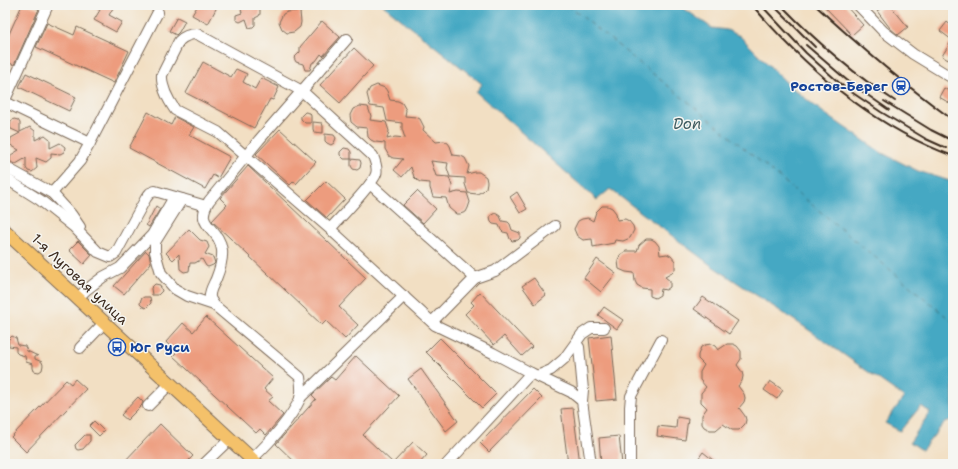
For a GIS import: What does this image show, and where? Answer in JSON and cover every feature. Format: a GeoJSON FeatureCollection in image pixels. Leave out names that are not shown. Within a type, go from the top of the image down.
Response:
{"type":"FeatureCollection","features":[{"type":"Feature","properties":{"kind":"main road","name":"1-я Луговая улица"},"geometry":{"type":"LineString","coordinates":[[5,231],[254,462]]}},
{"type":"Feature","properties":{"kind":"street"},"geometry":{"type":"LineString","coordinates":[[48,5],[5,101],[90,143]]}},
{"type":"Feature","properties":{"kind":"street"},"geometry":{"type":"LineString","coordinates":[[858,5],[883,31],[913,54],[949,76]]}},
{"type":"Feature","properties":{"kind":"street"},"geometry":{"type":"LineString","coordinates":[[52,193],[80,161],[158,12]]}},
{"type":"Feature","properties":{"kind":"street"},"geometry":{"type":"LineString","coordinates":[[330,229],[370,184],[376,175],[376,162],[373,156],[302,90],[197,34],[190,34],[178,41],[162,75],[162,80],[175,110],[218,132],[330,229],[434,325],[571,392],[582,401]]}},
{"type":"Feature","properties":{"kind":"street"},"geometry":{"type":"LineString","coordinates":[[214,305],[210,297],[211,290],[222,261],[222,247],[217,236],[204,220],[203,210],[246,156],[347,39]]}},
{"type":"Feature","properties":{"kind":"street"},"geometry":{"type":"LineString","coordinates":[[5,167],[52,193],[71,214],[93,247]]}},
{"type":"Feature","properties":{"kind":"street"},"geometry":{"type":"LineString","coordinates":[[5,178],[40,200],[74,227],[98,252],[110,257],[116,253],[146,198],[155,191],[206,206]]}},
{"type":"Feature","properties":{"kind":"street"},"geometry":{"type":"LineString","coordinates":[[22,189],[28,180]]}},
{"type":"Feature","properties":{"kind":"street"},"geometry":{"type":"LineString","coordinates":[[370,184],[475,278]]}},
{"type":"Feature","properties":{"kind":"street"},"geometry":{"type":"LineString","coordinates":[[77,299],[103,277],[120,268],[152,235],[178,198]]}},
{"type":"Feature","properties":{"kind":"street"},"geometry":{"type":"LineString","coordinates":[[178,198],[155,242],[155,252],[161,273],[175,289],[187,296],[214,305],[300,377],[300,398]]}},
{"type":"Feature","properties":{"kind":"street"},"geometry":{"type":"LineString","coordinates":[[432,322],[475,278],[495,271],[555,226]]}},
{"type":"Feature","properties":{"kind":"street"},"geometry":{"type":"LineString","coordinates":[[254,462],[290,416],[300,398],[404,296]]}},
{"type":"Feature","properties":{"kind":"street"},"geometry":{"type":"LineString","coordinates":[[80,348],[104,323]]}},
{"type":"Feature","properties":{"kind":"street"},"geometry":{"type":"LineString","coordinates":[[447,464],[534,375],[551,370],[564,359],[582,334],[591,328],[604,328]]}},
{"type":"Feature","properties":{"kind":"street"},"geometry":{"type":"LineString","coordinates":[[630,464],[631,396],[661,340]]}},
{"type":"Feature","properties":{"kind":"street"},"geometry":{"type":"LineString","coordinates":[[576,344],[579,347],[583,390],[582,401],[591,464]]}},
{"type":"Feature","properties":{"kind":"street"},"geometry":{"type":"LineString","coordinates":[[148,406],[170,384]]}},
{"type":"Feature","properties":{"kind":"street"},"geometry":{"type":"LineString","coordinates":[[205,463],[230,439]]}},
{"type":"Feature","properties":{"kind":"water","name":"Don"},"geometry":{"type":"Polygon","coordinates":[[[383,5],[679,5],[712,28],[727,30],[740,36],[791,87],[824,113],[882,153],[918,171],[953,182],[953,421],[951,420],[945,422],[922,450],[910,442],[930,412],[921,406],[900,431],[885,423],[904,397],[803,326],[712,266],[610,189],[597,200],[476,92],[482,84],[383,5]]]}},
{"type":"Feature","properties":{"kind":"building"},"geometry":{"type":"Polygon","coordinates":[[[22,5],[29,5],[39,9],[14,65],[5,61],[5,43],[22,5]]]}},
{"type":"Feature","properties":{"kind":"building"},"geometry":{"type":"Polygon","coordinates":[[[90,5],[108,5],[113,8],[109,15],[122,22],[116,32],[94,20],[100,10],[90,5]]]}},
{"type":"Feature","properties":{"kind":"building"},"geometry":{"type":"Polygon","coordinates":[[[198,5],[218,5],[208,24],[192,15],[198,5]]]}},
{"type":"Feature","properties":{"kind":"building"},"geometry":{"type":"Polygon","coordinates":[[[240,5],[260,5],[260,14],[255,18],[255,25],[253,27],[249,28],[246,19],[240,22],[236,20],[236,15],[242,13],[240,5]]]}},
{"type":"Feature","properties":{"kind":"building"},"geometry":{"type":"Polygon","coordinates":[[[292,5],[316,5],[300,12],[300,27],[294,32],[287,33],[282,29],[279,22],[283,14],[296,11],[292,5]]]}},
{"type":"Feature","properties":{"kind":"building"},"geometry":{"type":"Polygon","coordinates":[[[823,5],[845,5],[863,25],[852,35],[823,5]]]}},
{"type":"Feature","properties":{"kind":"building"},"geometry":{"type":"Polygon","coordinates":[[[885,5],[890,5],[908,27],[898,35],[890,28],[877,11],[885,5]]]}},
{"type":"Feature","properties":{"kind":"building"},"geometry":{"type":"Polygon","coordinates":[[[177,17],[185,21],[176,35],[169,31],[177,17]]]}},
{"type":"Feature","properties":{"kind":"building"},"geometry":{"type":"Polygon","coordinates":[[[322,21],[340,37],[323,56],[321,54],[316,61],[312,63],[310,70],[305,70],[303,64],[296,62],[294,58],[300,52],[300,47],[322,21]]]}},
{"type":"Feature","properties":{"kind":"building"},"geometry":{"type":"Polygon","coordinates":[[[947,22],[953,27],[953,61],[942,56],[952,40],[940,31],[947,22]]]}},
{"type":"Feature","properties":{"kind":"building"},"geometry":{"type":"Polygon","coordinates":[[[47,23],[74,35],[77,27],[129,51],[114,83],[36,47],[47,23]]]}},
{"type":"Feature","properties":{"kind":"building"},"geometry":{"type":"Polygon","coordinates":[[[354,48],[373,66],[340,103],[320,85],[354,48]]]}},
{"type":"Feature","properties":{"kind":"building"},"geometry":{"type":"Polygon","coordinates":[[[203,62],[231,77],[236,69],[247,74],[243,82],[255,89],[261,78],[279,87],[273,100],[270,99],[254,128],[186,93],[203,62]]]}},
{"type":"Feature","properties":{"kind":"building"},"geometry":{"type":"Polygon","coordinates":[[[26,73],[76,97],[69,111],[19,87],[26,73]]]}},
{"type":"Feature","properties":{"kind":"building"},"geometry":{"type":"Polygon","coordinates":[[[377,85],[385,88],[390,100],[402,103],[406,110],[405,116],[420,119],[424,127],[423,130],[436,142],[444,141],[448,143],[453,155],[465,158],[469,166],[467,174],[479,172],[486,177],[486,188],[483,191],[477,194],[468,193],[465,178],[450,177],[447,168],[448,163],[431,161],[436,176],[449,177],[452,186],[450,194],[458,192],[467,193],[470,202],[466,212],[456,214],[449,208],[446,198],[433,197],[430,183],[420,182],[417,180],[414,177],[411,167],[402,177],[394,170],[403,159],[389,156],[385,149],[385,143],[371,140],[368,137],[367,128],[357,127],[351,122],[350,115],[353,109],[360,106],[368,107],[371,116],[370,120],[386,122],[389,131],[387,139],[395,137],[405,138],[402,123],[387,121],[384,108],[370,106],[367,94],[370,88],[377,85]]]}},
{"type":"Feature","properties":{"kind":"building"},"geometry":{"type":"Polygon","coordinates":[[[944,88],[953,94],[953,105],[939,97],[944,88]]]}},
{"type":"Feature","properties":{"kind":"building"},"geometry":{"type":"Polygon","coordinates":[[[148,112],[171,125],[175,117],[194,127],[189,135],[230,157],[218,178],[213,175],[205,189],[129,148],[148,112]]]}},
{"type":"Feature","properties":{"kind":"building"},"geometry":{"type":"Polygon","coordinates":[[[305,112],[310,113],[311,123],[305,123],[301,119],[301,116],[305,112]]]}},
{"type":"Feature","properties":{"kind":"building"},"geometry":{"type":"Polygon","coordinates":[[[14,119],[18,120],[20,123],[20,132],[30,127],[35,131],[35,140],[45,135],[50,139],[50,148],[60,143],[65,147],[64,152],[60,154],[51,153],[51,158],[46,162],[36,158],[37,168],[32,172],[28,171],[26,168],[26,158],[16,164],[12,163],[10,160],[11,155],[19,150],[10,144],[11,138],[20,133],[11,129],[11,121],[14,119]]]}},
{"type":"Feature","properties":{"kind":"building"},"geometry":{"type":"Polygon","coordinates":[[[313,122],[322,123],[323,133],[314,132],[313,122]]]}},
{"type":"Feature","properties":{"kind":"building"},"geometry":{"type":"Polygon","coordinates":[[[280,129],[316,162],[296,184],[294,181],[290,185],[256,154],[280,129]]]}},
{"type":"Feature","properties":{"kind":"building"},"geometry":{"type":"Polygon","coordinates":[[[325,134],[334,135],[336,138],[334,143],[331,145],[325,141],[325,134]]]}},
{"type":"Feature","properties":{"kind":"building"},"geometry":{"type":"Polygon","coordinates":[[[344,148],[349,149],[351,152],[351,159],[344,159],[340,155],[340,152],[344,148]]]}},
{"type":"Feature","properties":{"kind":"building"},"geometry":{"type":"Polygon","coordinates":[[[351,159],[360,160],[360,168],[357,170],[353,169],[351,166],[351,159]]]}},
{"type":"Feature","properties":{"kind":"building"},"geometry":{"type":"Polygon","coordinates":[[[248,166],[366,278],[339,307],[358,325],[345,339],[326,321],[322,325],[212,221],[227,205],[220,198],[248,166]]]}},
{"type":"Feature","properties":{"kind":"building"},"geometry":{"type":"Polygon","coordinates":[[[326,181],[345,199],[327,218],[307,200],[326,181]]]}},
{"type":"Feature","properties":{"kind":"building"},"geometry":{"type":"Polygon","coordinates":[[[417,191],[436,209],[423,223],[403,205],[417,191]]]}},
{"type":"Feature","properties":{"kind":"building"},"geometry":{"type":"Polygon","coordinates":[[[517,192],[527,209],[520,213],[510,197],[517,192]]]}},
{"type":"Feature","properties":{"kind":"building"},"geometry":{"type":"Polygon","coordinates":[[[156,206],[160,209],[149,227],[146,225],[156,206]]]}},
{"type":"Feature","properties":{"kind":"building"},"geometry":{"type":"Polygon","coordinates":[[[602,206],[612,208],[616,213],[617,220],[625,219],[629,221],[634,230],[630,238],[623,241],[615,240],[614,243],[593,247],[592,239],[583,240],[577,236],[574,229],[578,221],[588,218],[593,221],[596,212],[602,206]]]}},
{"type":"Feature","properties":{"kind":"building"},"geometry":{"type":"Polygon","coordinates":[[[495,213],[500,216],[502,221],[510,224],[512,230],[520,233],[520,238],[518,240],[512,241],[508,233],[503,232],[499,225],[491,222],[490,216],[495,213]]]}},
{"type":"Feature","properties":{"kind":"building"},"geometry":{"type":"Polygon","coordinates":[[[189,229],[200,240],[207,242],[209,247],[205,254],[213,257],[215,263],[208,267],[202,259],[195,263],[190,263],[189,271],[184,272],[180,269],[179,254],[173,260],[166,253],[189,229]]]}},
{"type":"Feature","properties":{"kind":"building"},"geometry":{"type":"Polygon","coordinates":[[[646,239],[655,241],[659,246],[660,255],[667,254],[675,261],[675,270],[665,277],[670,281],[670,287],[666,290],[661,289],[660,295],[655,298],[650,296],[650,289],[642,288],[637,285],[634,273],[619,269],[618,261],[620,255],[626,251],[637,251],[639,245],[646,239]]]}},
{"type":"Feature","properties":{"kind":"building"},"geometry":{"type":"Polygon","coordinates":[[[78,241],[92,255],[84,264],[69,250],[78,241]]]}},
{"type":"Feature","properties":{"kind":"building"},"geometry":{"type":"Polygon","coordinates":[[[146,251],[149,254],[151,263],[124,294],[114,286],[146,251]]]}},
{"type":"Feature","properties":{"kind":"building"},"geometry":{"type":"Polygon","coordinates":[[[597,259],[616,273],[601,292],[584,278],[597,259]]]}},
{"type":"Feature","properties":{"kind":"building"},"geometry":{"type":"Polygon","coordinates":[[[534,278],[546,295],[535,304],[522,286],[534,278]]]}},
{"type":"Feature","properties":{"kind":"building"},"geometry":{"type":"Polygon","coordinates":[[[155,284],[160,285],[162,291],[158,295],[152,295],[151,288],[155,284]]]}},
{"type":"Feature","properties":{"kind":"building"},"geometry":{"type":"Polygon","coordinates":[[[480,292],[532,347],[522,356],[504,336],[494,345],[465,314],[474,305],[471,302],[480,292]]]}},
{"type":"Feature","properties":{"kind":"building"},"geometry":{"type":"Polygon","coordinates":[[[144,297],[150,297],[151,303],[146,308],[140,304],[141,299],[144,297]]]}},
{"type":"Feature","properties":{"kind":"building"},"geometry":{"type":"Polygon","coordinates":[[[703,297],[738,321],[729,334],[694,309],[703,297]]]}},
{"type":"Feature","properties":{"kind":"building"},"geometry":{"type":"Polygon","coordinates":[[[604,307],[623,320],[617,329],[598,315],[604,307]]]}},
{"type":"Feature","properties":{"kind":"building"},"geometry":{"type":"Polygon","coordinates":[[[206,317],[273,378],[264,389],[273,397],[268,401],[283,415],[266,435],[260,429],[256,433],[173,356],[176,353],[166,342],[183,323],[193,332],[206,317]]]}},
{"type":"Feature","properties":{"kind":"building"},"geometry":{"type":"Polygon","coordinates":[[[611,335],[617,399],[596,401],[589,338],[611,335]]]}},
{"type":"Feature","properties":{"kind":"building"},"geometry":{"type":"Polygon","coordinates":[[[12,336],[16,338],[18,345],[25,346],[27,351],[38,356],[35,356],[35,359],[42,362],[42,370],[39,372],[34,371],[33,364],[26,362],[25,356],[16,352],[16,347],[9,346],[8,340],[12,336]]]}},
{"type":"Feature","properties":{"kind":"building"},"geometry":{"type":"Polygon","coordinates":[[[440,338],[496,394],[482,408],[426,352],[440,338]]]}},
{"type":"Feature","properties":{"kind":"building"},"geometry":{"type":"Polygon","coordinates":[[[711,344],[718,350],[727,344],[733,344],[741,351],[741,359],[737,365],[743,376],[742,381],[738,386],[745,398],[744,402],[739,408],[746,420],[745,424],[739,430],[732,430],[723,424],[716,430],[710,430],[702,424],[702,415],[707,408],[701,402],[701,393],[706,387],[700,380],[700,372],[704,365],[698,359],[698,355],[701,347],[711,344]]]}},
{"type":"Feature","properties":{"kind":"building"},"geometry":{"type":"Polygon","coordinates":[[[356,356],[399,396],[363,435],[393,463],[413,442],[427,455],[419,464],[297,464],[276,444],[316,399],[312,395],[331,377],[335,380],[356,356]]]}},
{"type":"Feature","properties":{"kind":"building"},"geometry":{"type":"Polygon","coordinates":[[[421,369],[458,421],[446,431],[408,379],[421,369]]]}},
{"type":"Feature","properties":{"kind":"building"},"geometry":{"type":"Polygon","coordinates":[[[75,379],[86,389],[26,452],[11,437],[66,380],[71,384],[75,379]]]}},
{"type":"Feature","properties":{"kind":"building"},"geometry":{"type":"Polygon","coordinates":[[[770,381],[783,390],[777,399],[764,390],[770,381]]]}},
{"type":"Feature","properties":{"kind":"building"},"geometry":{"type":"Polygon","coordinates":[[[533,389],[542,398],[489,452],[480,443],[533,389]]]}},
{"type":"Feature","properties":{"kind":"building"},"geometry":{"type":"Polygon","coordinates":[[[138,397],[143,402],[142,405],[127,420],[121,415],[138,397]]]}},
{"type":"Feature","properties":{"kind":"building"},"geometry":{"type":"Polygon","coordinates":[[[573,408],[580,464],[568,464],[561,409],[573,408]]]}},
{"type":"Feature","properties":{"kind":"building"},"geometry":{"type":"Polygon","coordinates":[[[677,417],[688,419],[685,440],[657,436],[658,426],[676,428],[677,417]]]}},
{"type":"Feature","properties":{"kind":"building"},"geometry":{"type":"Polygon","coordinates":[[[94,421],[104,431],[99,436],[89,426],[94,421]]]}},
{"type":"Feature","properties":{"kind":"building"},"geometry":{"type":"Polygon","coordinates":[[[160,424],[193,456],[185,464],[122,464],[160,424]]]}},
{"type":"Feature","properties":{"kind":"building"},"geometry":{"type":"Polygon","coordinates":[[[85,435],[90,435],[90,441],[83,449],[76,449],[75,445],[85,435]]]}},
{"type":"Feature","properties":{"kind":"building"},"geometry":{"type":"Polygon","coordinates":[[[619,436],[622,464],[601,464],[599,438],[619,436]]]}},
{"type":"Feature","properties":{"kind":"building"},"geometry":{"type":"Polygon","coordinates":[[[703,452],[718,464],[704,464],[698,459],[703,452]]]}},
{"type":"Feature","properties":{"kind":"ferry route"},"geometry":{"type":"LineString","coordinates":[[568,5],[709,119],[953,322]]}},
{"type":"Feature","properties":{"kind":"railway"},"geometry":{"type":"LineString","coordinates":[[752,5],[795,52],[843,94],[896,129],[924,144],[953,156]]}},
{"type":"Feature","properties":{"kind":"railway"},"geometry":{"type":"LineString","coordinates":[[761,5],[806,53],[844,87],[881,112],[926,139],[946,148]]}},
{"type":"Feature","properties":{"kind":"railway"},"geometry":{"type":"LineString","coordinates":[[773,5],[815,47]]}},
{"type":"Feature","properties":{"kind":"railway"},"geometry":{"type":"LineString","coordinates":[[781,5],[835,56],[864,80],[895,101]]}},
{"type":"Feature","properties":{"kind":"railway"},"geometry":{"type":"LineString","coordinates":[[815,5],[882,65],[953,120]]}},
{"type":"Feature","properties":{"kind":"railway"},"geometry":{"type":"LineString","coordinates":[[806,45],[849,82],[889,110]]}},
{"type":"Feature","properties":{"kind":"railway"},"geometry":{"type":"LineString","coordinates":[[884,101],[931,130],[953,141]]}},
{"type":"Feature","properties":{"kind":"place","name":"Ростов-Берег"},"geometry":{"type":"Point","coordinates":[901,86]}},
{"type":"Feature","properties":{"kind":"place","name":"Юг Руси"},"geometry":{"type":"Point","coordinates":[117,347]}}]}
